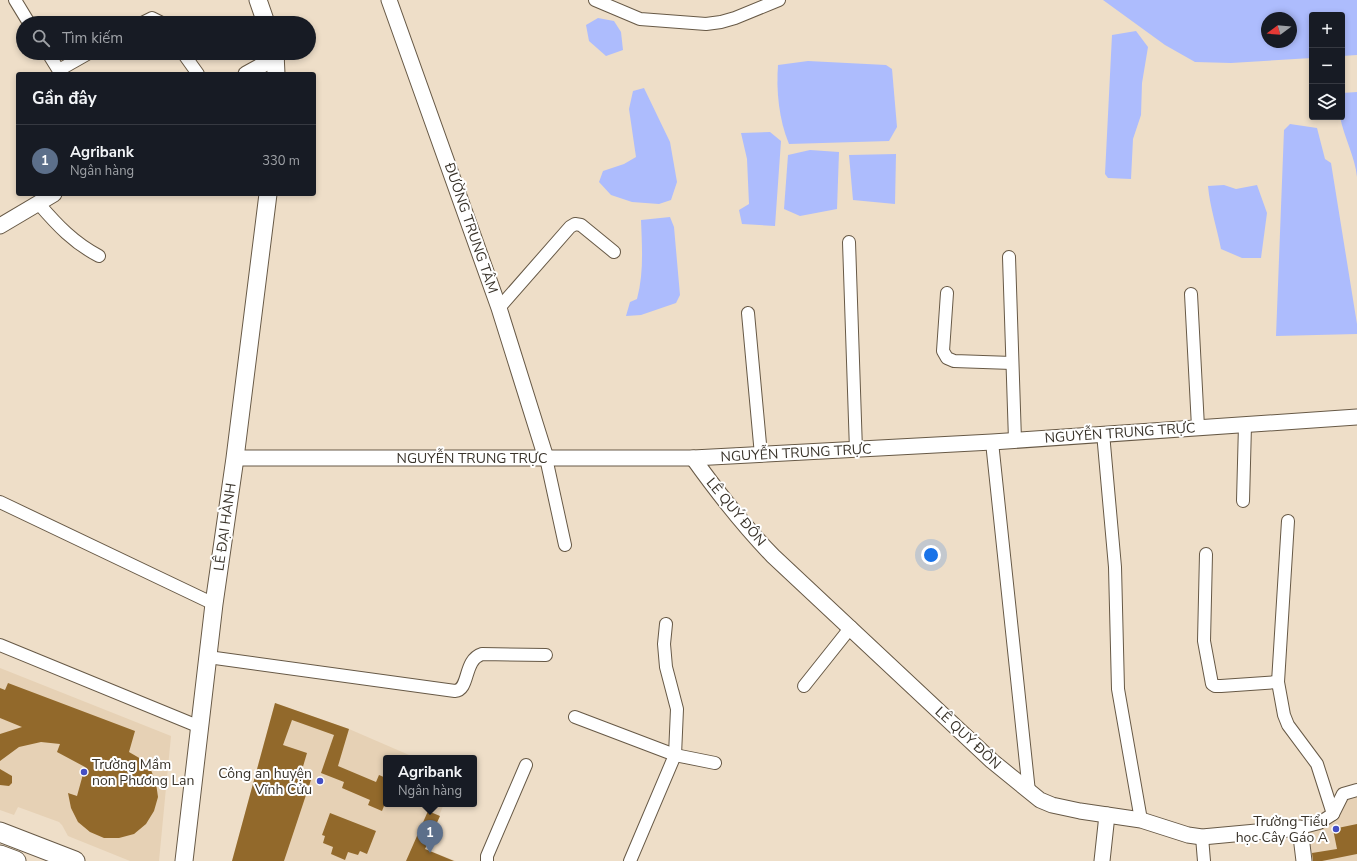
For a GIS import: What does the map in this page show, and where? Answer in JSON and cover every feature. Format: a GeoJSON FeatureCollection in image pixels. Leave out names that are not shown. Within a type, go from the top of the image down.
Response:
{"type":"FeatureCollection","features":[{"type":"Feature","properties":{"kind":"main road"},"geometry":{"type":"LineString","coordinates":[[258,0],[264,16]]}},
{"type":"Feature","properties":{"kind":"main road"},"geometry":{"type":"LineString","coordinates":[[276,60],[276,72]]}},
{"type":"Feature","properties":{"kind":"main road","name":"LÊ ĐẠI HÀNH"},"geometry":{"type":"LineString","coordinates":[[184,861],[214,604],[235,458],[268,196]]}},
{"type":"Feature","properties":{"kind":"main road"},"geometry":{"type":"LineString","coordinates":[[0,832],[75,861]]}},
{"type":"Feature","properties":{"kind":"main road"},"geometry":{"type":"LineString","coordinates":[[0,855],[16,861]]}},
{"type":"Feature","properties":{"kind":"street"},"geometry":{"type":"LineString","coordinates":[[15,0],[25,16]]}},
{"type":"Feature","properties":{"kind":"street","name":"ĐƯỜNG TRUNG TÂM"},"geometry":{"type":"LineString","coordinates":[[389,0],[499,308],[546,458]]}},
{"type":"Feature","properties":{"kind":"street"},"geometry":{"type":"LineString","coordinates":[[596,0],[640,19],[706,24],[735,18],[779,0]]}},
{"type":"Feature","properties":{"kind":"street"},"geometry":{"type":"LineString","coordinates":[[52,60],[60,72],[78,60]]}},
{"type":"Feature","properties":{"kind":"street"},"geometry":{"type":"LineString","coordinates":[[188,60],[197,72]]}},
{"type":"Feature","properties":{"kind":"street"},"geometry":{"type":"LineString","coordinates":[[249,72],[268,60]]}},
{"type":"Feature","properties":{"kind":"street"},"geometry":{"type":"LineString","coordinates":[[0,226],[51,196]]}},
{"type":"Feature","properties":{"kind":"street"},"geometry":{"type":"LineString","coordinates":[[39,204],[57,225],[81,246],[99,256]]}},
{"type":"Feature","properties":{"kind":"street"},"geometry":{"type":"LineString","coordinates":[[499,308],[570,227],[575,224],[581,225],[614,252]]}},
{"type":"Feature","properties":{"kind":"street"},"geometry":{"type":"LineString","coordinates":[[850,242],[856,450]]}},
{"type":"Feature","properties":{"kind":"street"},"geometry":{"type":"LineString","coordinates":[[1009,257],[1015,440]]}},
{"type":"Feature","properties":{"kind":"street"},"geometry":{"type":"LineString","coordinates":[[947,293],[943,351],[947,358],[954,361],[1012,363]]}},
{"type":"Feature","properties":{"kind":"street"},"geometry":{"type":"LineString","coordinates":[[1191,294],[1198,427]]}},
{"type":"Feature","properties":{"kind":"street"},"geometry":{"type":"LineString","coordinates":[[748,312],[761,455]]}},
{"type":"Feature","properties":{"kind":"street","name":"NGUYỄN TRUNG TRỰC"},"geometry":{"type":"LineString","coordinates":[[235,458],[693,458],[992,442],[1357,417]]}},
{"type":"Feature","properties":{"kind":"street"},"geometry":{"type":"LineString","coordinates":[[1243,501],[1245,425]]}},
{"type":"Feature","properties":{"kind":"street"},"geometry":{"type":"LineString","coordinates":[[1103,434],[1115,567],[1118,689],[1141,820]]}},
{"type":"Feature","properties":{"kind":"street"},"geometry":{"type":"LineString","coordinates":[[992,442],[1029,792]]}},
{"type":"Feature","properties":{"kind":"street"},"geometry":{"type":"LineString","coordinates":[[546,458],[565,545]]}},
{"type":"Feature","properties":{"kind":"street","name":"LÊ QUÝ ĐÔN"},"geometry":{"type":"LineString","coordinates":[[693,458],[725,502],[751,533],[992,761],[1040,800],[1052,805],[1080,811],[1141,820],[1188,835],[1202,837],[1300,828]]}},
{"type":"Feature","properties":{"kind":"street"},"geometry":{"type":"LineString","coordinates":[[0,502],[214,604]]}},
{"type":"Feature","properties":{"kind":"street"},"geometry":{"type":"LineString","coordinates":[[1288,521],[1278,682],[1284,715],[1288,725],[1317,764],[1333,814]]}},
{"type":"Feature","properties":{"kind":"street"},"geometry":{"type":"LineString","coordinates":[[1206,554],[1204,641],[1212,684],[1215,686],[1221,686],[1278,682]]}},
{"type":"Feature","properties":{"kind":"street"},"geometry":{"type":"LineString","coordinates":[[630,861],[675,755],[677,709],[666,667],[664,644],[666,624]]}},
{"type":"Feature","properties":{"kind":"street"},"geometry":{"type":"LineString","coordinates":[[804,686],[851,627]]}},
{"type":"Feature","properties":{"kind":"street"},"geometry":{"type":"LineString","coordinates":[[0,645],[200,727]]}},
{"type":"Feature","properties":{"kind":"street"},"geometry":{"type":"LineString","coordinates":[[208,657],[455,691],[463,687],[471,662],[475,656],[482,654],[546,655]]}},
{"type":"Feature","properties":{"kind":"street"},"geometry":{"type":"LineString","coordinates":[[575,717],[675,755],[715,763]]}},
{"type":"Feature","properties":{"kind":"street"},"geometry":{"type":"LineString","coordinates":[[487,861],[487,856],[526,765]]}},
{"type":"Feature","properties":{"kind":"street"},"geometry":{"type":"LineString","coordinates":[[1304,861],[1300,828],[1319,823],[1333,814],[1343,794],[1357,790]]}},
{"type":"Feature","properties":{"kind":"street"},"geometry":{"type":"LineString","coordinates":[[1102,861],[1107,814]]}},
{"type":"Feature","properties":{"kind":"street"},"geometry":{"type":"LineString","coordinates":[[1202,837],[1204,861]]}},
{"type":"Feature","properties":{"kind":"shaded area","name":"Trường Mầm non Phương Lan"},"geometry":{"type":"Polygon","coordinates":[[[0,668],[171,736],[159,861],[130,861],[68,836],[59,822],[18,807],[14,815],[0,810],[0,668]]]}},
{"type":"Feature","properties":{"kind":"shaded area","name":"Công an huyện Vĩnh Cửu"},"geometry":{"type":"Polygon","coordinates":[[[275,703],[349,729],[409,755],[383,755],[383,807],[443,807],[425,849],[456,861],[232,861],[275,703]]]}},
{"type":"Feature","properties":{"kind":"shaded area","name":"Trường Tiểu học Cây Gáo A"},"geometry":{"type":"Polygon","coordinates":[[[1357,794],[1357,861],[1311,861],[1307,831],[1348,797],[1357,794]]]}},
{"type":"Feature","properties":{"kind":"water"},"geometry":{"type":"Polygon","coordinates":[[[1103,0],[1357,0],[1357,55],[1345,56],[1345,12],[1309,12],[1309,58],[1231,63],[1195,62],[1165,45],[1103,0]]]}},
{"type":"Feature","properties":{"kind":"water"},"geometry":{"type":"Polygon","coordinates":[[[598,18],[614,21],[621,32],[623,50],[606,56],[589,41],[586,25],[598,18]]]}},
{"type":"Feature","properties":{"kind":"water"},"geometry":{"type":"Polygon","coordinates":[[[1136,31],[1148,47],[1142,83],[1141,115],[1133,139],[1131,179],[1108,178],[1105,174],[1112,35],[1136,31]]]}},
{"type":"Feature","properties":{"kind":"water"},"geometry":{"type":"Polygon","coordinates":[[[808,61],[886,65],[892,69],[897,127],[889,141],[789,144],[779,105],[777,85],[778,65],[808,61]]]}},
{"type":"Feature","properties":{"kind":"water"},"geometry":{"type":"Polygon","coordinates":[[[644,88],[670,142],[677,182],[671,200],[659,204],[632,202],[611,195],[599,182],[603,171],[624,164],[636,157],[629,109],[633,91],[644,88]]]}},
{"type":"Feature","properties":{"kind":"water"},"geometry":{"type":"Polygon","coordinates":[[[1357,92],[1357,177],[1354,162],[1341,120],[1345,120],[1345,93],[1357,92]]]}},
{"type":"Feature","properties":{"kind":"water"},"geometry":{"type":"Polygon","coordinates":[[[1290,124],[1317,128],[1325,159],[1331,163],[1357,324],[1357,334],[1276,336],[1284,130],[1290,124]]]}},
{"type":"Feature","properties":{"kind":"water"},"geometry":{"type":"Polygon","coordinates":[[[770,132],[781,141],[775,226],[742,224],[739,210],[749,204],[747,159],[741,133],[770,132]]]}},
{"type":"Feature","properties":{"kind":"water"},"geometry":{"type":"Polygon","coordinates":[[[810,150],[839,152],[837,209],[800,216],[784,209],[788,155],[810,150]]]}},
{"type":"Feature","properties":{"kind":"water"},"geometry":{"type":"Polygon","coordinates":[[[896,154],[895,204],[853,200],[849,155],[896,154]]]}},
{"type":"Feature","properties":{"kind":"water"},"geometry":{"type":"Polygon","coordinates":[[[1224,185],[1236,189],[1257,185],[1267,213],[1261,258],[1242,258],[1221,249],[1208,186],[1224,185]]]}},
{"type":"Feature","properties":{"kind":"water"},"geometry":{"type":"Polygon","coordinates":[[[670,217],[674,227],[680,295],[676,303],[641,315],[626,316],[630,302],[637,299],[641,279],[641,220],[670,217]]]}},
{"type":"Feature","properties":{"kind":"building"},"geometry":{"type":"Polygon","coordinates":[[[8,683],[135,731],[129,752],[141,759],[151,770],[156,783],[158,797],[154,811],[146,824],[134,834],[119,838],[104,838],[90,832],[78,822],[71,808],[68,793],[77,796],[85,767],[57,752],[60,744],[41,742],[19,747],[0,761],[0,734],[22,727],[0,718],[0,688],[5,690],[8,683]]]}},
{"type":"Feature","properties":{"kind":"building"},"geometry":{"type":"Polygon","coordinates":[[[275,703],[349,729],[338,766],[376,782],[379,775],[383,777],[384,807],[382,811],[368,805],[370,800],[342,788],[344,782],[321,773],[334,735],[292,720],[283,745],[307,753],[302,770],[313,774],[284,861],[232,861],[275,703]]]}},
{"type":"Feature","properties":{"kind":"building"},"geometry":{"type":"Polygon","coordinates":[[[0,769],[12,776],[12,783],[9,786],[0,785],[0,769]]]}},
{"type":"Feature","properties":{"kind":"building"},"geometry":{"type":"Polygon","coordinates":[[[428,811],[440,816],[425,849],[454,861],[406,861],[428,811]]]}},
{"type":"Feature","properties":{"kind":"building"},"geometry":{"type":"Polygon","coordinates":[[[330,813],[376,831],[367,854],[360,851],[358,855],[348,852],[345,860],[331,854],[333,847],[323,843],[325,836],[322,835],[330,813]]]}},
{"type":"Feature","properties":{"kind":"building"},"geometry":{"type":"Polygon","coordinates":[[[1357,824],[1357,854],[1322,861],[1313,861],[1312,853],[1337,849],[1333,829],[1357,824]]]}},
{"type":"Feature","properties":{"kind":"place","name":"Trường Mầm non Phương Lan"},"geometry":{"type":"Point","coordinates":[84,772]}},
{"type":"Feature","properties":{"kind":"place","name":"Công an huyện Vĩnh Cửu"},"geometry":{"type":"Point","coordinates":[320,781]}},
{"type":"Feature","properties":{"kind":"place","name":"Trường Tiểu học Cây Gáo A"},"geometry":{"type":"Point","coordinates":[1336,829]}},
{"type":"Feature","properties":{"kind":"place","name":"Agribank"},"geometry":{"type":"Point","coordinates":[430,853]}}]}
